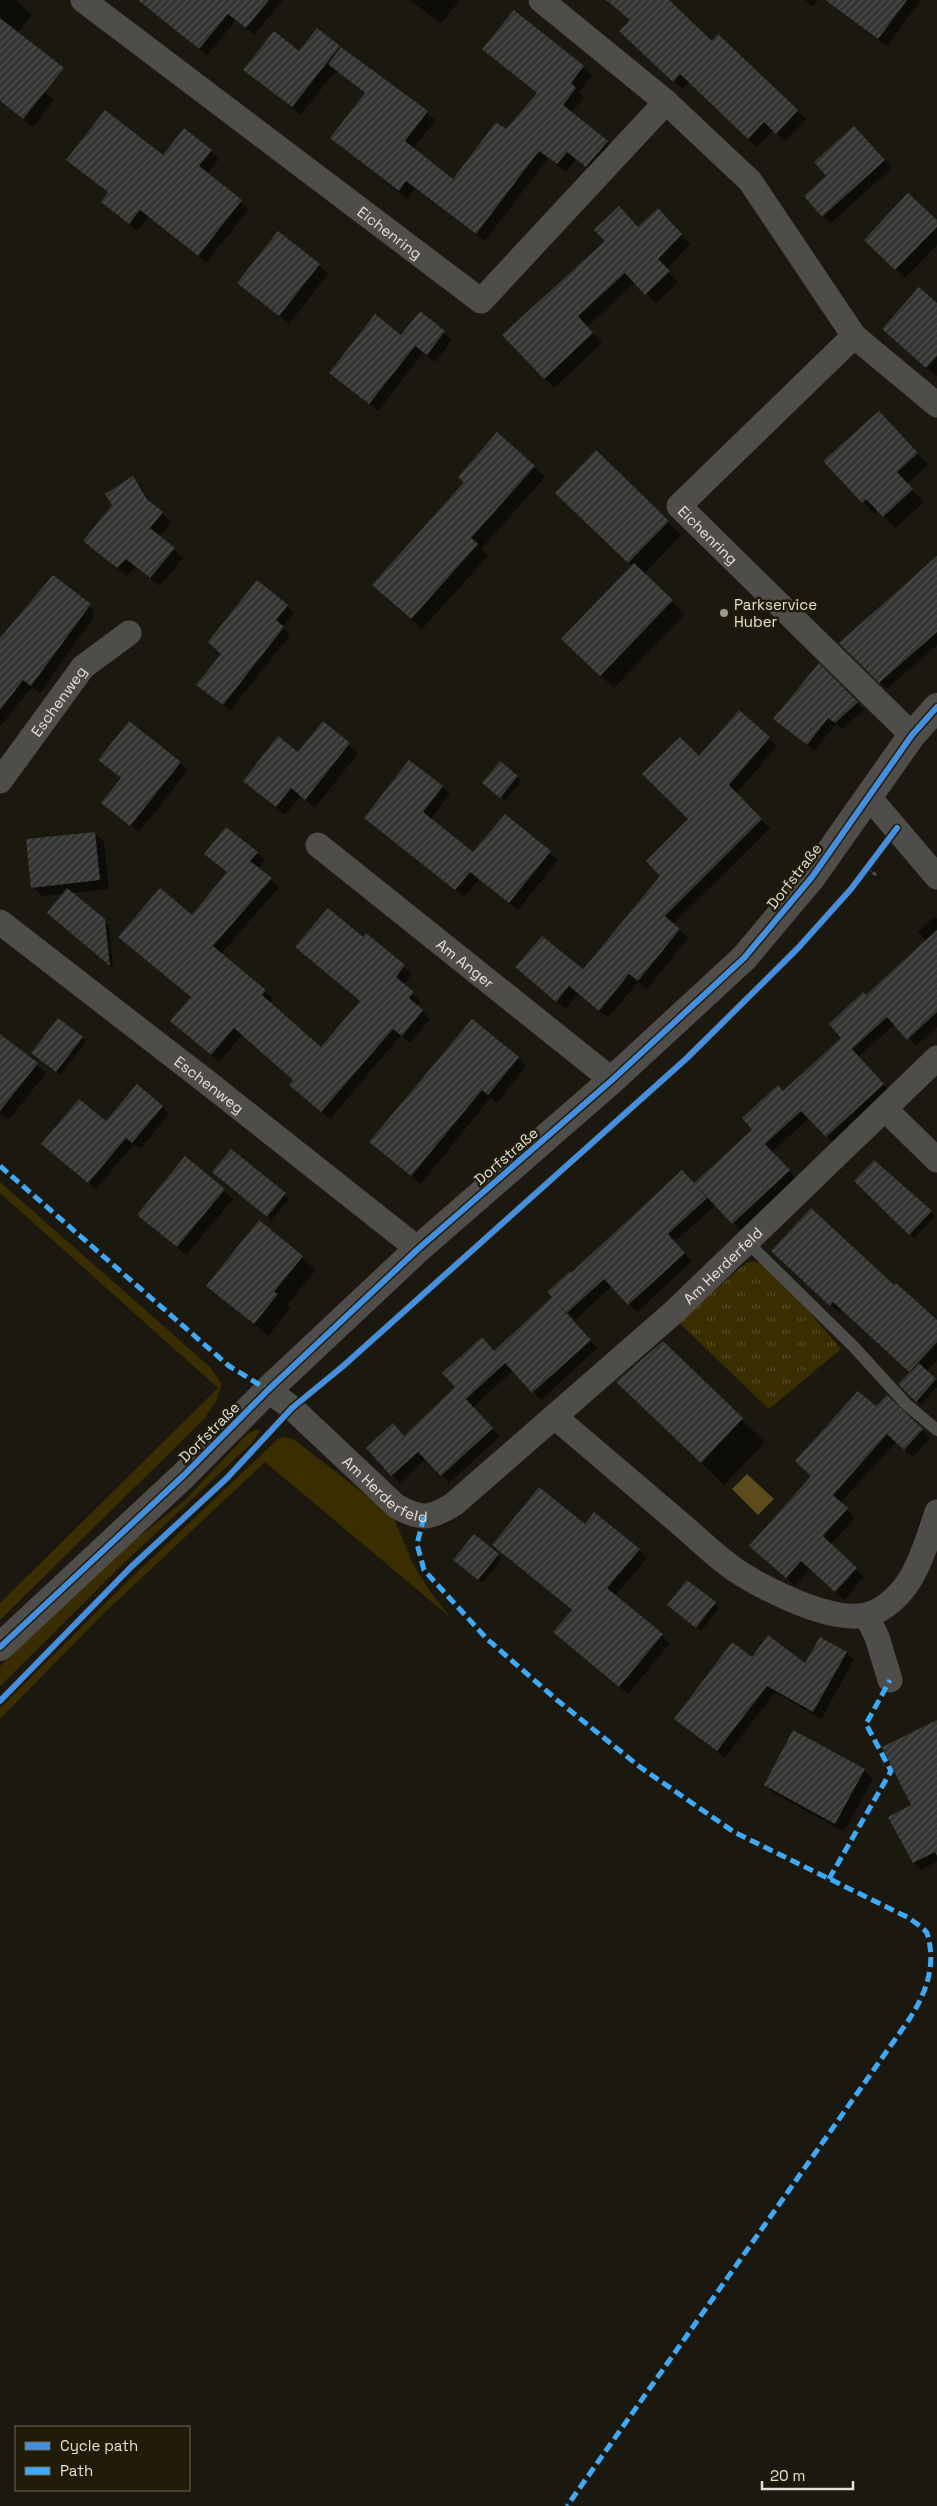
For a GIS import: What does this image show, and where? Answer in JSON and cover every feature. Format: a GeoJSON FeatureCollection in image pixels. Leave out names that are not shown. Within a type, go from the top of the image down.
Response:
{"type":"FeatureCollection","features":[{"type":"Feature","properties":{"kind":"street","name":"Eichenring"},"geometry":{"type":"LineString","coordinates":[[84,0],[481,301],[666,102]]}},
{"type":"Feature","properties":{"kind":"street"},"geometry":{"type":"LineString","coordinates":[[541,0],[666,102],[750,181],[854,336],[937,405]]}},
{"type":"Feature","properties":{"kind":"street","name":"Eichenring"},"geometry":{"type":"LineString","coordinates":[[854,336],[679,506],[912,735]]}},
{"type":"Feature","properties":{"kind":"street","name":"Eschenweg"},"geometry":{"type":"LineString","coordinates":[[0,781],[84,667],[129,633]]}},
{"type":"Feature","properties":{"kind":"street","name":"Dorfstraße"},"geometry":{"type":"LineString","coordinates":[[0,1647],[56,1592],[184,1474],[268,1390],[418,1249],[612,1080],[744,958],[812,877],[912,735],[937,707]]}},
{"type":"Feature","properties":{"kind":"street"},"geometry":{"type":"LineString","coordinates":[[869,796],[937,877]]}},
{"type":"Feature","properties":{"kind":"street","name":"Am Anger"},"geometry":{"type":"LineString","coordinates":[[318,846],[612,1080]]}},
{"type":"Feature","properties":{"kind":"street","name":"Eschenweg"},"geometry":{"type":"LineString","coordinates":[[0,922],[418,1249]]}},
{"type":"Feature","properties":{"kind":"street","name":"Am Herderfeld"},"geometry":{"type":"LineString","coordinates":[[268,1390],[292,1408],[396,1506],[424,1518],[441,1512],[454,1504],[674,1312],[937,1058]]}},
{"type":"Feature","properties":{"kind":"street"},"geometry":{"type":"LineString","coordinates":[[885,1109],[937,1160]]}},
{"type":"Feature","properties":{"kind":"street"},"geometry":{"type":"LineString","coordinates":[[555,1417],[734,1569],[774,1593],[812,1608],[841,1616],[875,1613],[898,1596],[919,1567],[937,1512]]}},
{"type":"Feature","properties":{"kind":"street"},"geometry":{"type":"LineString","coordinates":[[866,1615],[877,1637],[890,1680]]}},
{"type":"Feature","properties":{"kind":"lane"},"geometry":{"type":"LineString","coordinates":[[747,1242],[854,1347],[906,1404],[937,1430]]}},
{"type":"Feature","properties":{"kind":"path"},"geometry":{"type":"LineString","coordinates":[[867,868],[876,875]]}},
{"type":"Feature","properties":{"kind":"green space"},"geometry":{"type":"Polygon","coordinates":[[[0,1182],[210,1367],[222,1384],[216,1401],[205,1418],[0,1620],[0,1603],[218,1388],[0,1193],[0,1182]]]}},
{"type":"Feature","properties":{"kind":"green space"},"geometry":{"type":"Polygon","coordinates":[[[754,1261],[769,1265],[841,1349],[769,1409],[678,1322],[746,1263],[754,1261]]]}},
{"type":"Feature","properties":{"kind":"green space"},"geometry":{"type":"Polygon","coordinates":[[[255,1430],[261,1430],[251,1444],[124,1563],[0,1686],[0,1666],[109,1560],[184,1501],[247,1434],[255,1430]]]}},
{"type":"Feature","properties":{"kind":"green space"},"geometry":{"type":"Polygon","coordinates":[[[284,1437],[293,1439],[393,1516],[413,1564],[431,1593],[451,1618],[265,1462],[103,1614],[0,1719],[0,1708],[134,1575],[278,1439],[284,1437]]]}},
{"type":"Feature","properties":{"kind":"shaded area"},"geometry":{"type":"Polygon","coordinates":[[[747,1474],[774,1499],[758,1515],[732,1489],[747,1474]]]}},
{"type":"Feature","properties":{"kind":"building"},"geometry":{"type":"Polygon","coordinates":[[[138,0],[269,0],[246,28],[228,14],[199,49],[138,0]]]}},
{"type":"Feature","properties":{"kind":"building"},"geometry":{"type":"Polygon","coordinates":[[[606,0],[669,0],[712,41],[718,34],[798,110],[776,134],[764,122],[748,139],[680,74],[673,82],[619,31],[630,20],[606,0]]]}},
{"type":"Feature","properties":{"kind":"building"},"geometry":{"type":"Polygon","coordinates":[[[825,0],[907,0],[878,39],[825,0]]]}},
{"type":"Feature","properties":{"kind":"building"},"geometry":{"type":"Polygon","coordinates":[[[514,10],[584,66],[571,83],[576,88],[563,105],[608,141],[586,167],[567,152],[557,164],[539,151],[476,234],[406,181],[399,191],[330,138],[365,93],[328,64],[341,47],[428,111],[405,141],[453,179],[496,122],[506,129],[537,93],[482,49],[514,10]]]}},
{"type":"Feature","properties":{"kind":"building"},"geometry":{"type":"Polygon","coordinates":[[[0,18],[64,68],[23,119],[0,101],[0,18]]]}},
{"type":"Feature","properties":{"kind":"building"},"geometry":{"type":"Polygon","coordinates":[[[317,28],[340,46],[292,107],[243,70],[274,31],[299,51],[317,28]]]}},
{"type":"Feature","properties":{"kind":"building"},"geometry":{"type":"Polygon","coordinates":[[[105,110],[163,155],[184,128],[212,150],[199,166],[242,200],[198,256],[140,210],[129,224],[101,202],[108,192],[66,160],[105,110]]]}},
{"type":"Feature","properties":{"kind":"building"},"geometry":{"type":"Polygon","coordinates":[[[854,126],[885,160],[822,217],[804,196],[826,176],[814,162],[854,126]]]}},
{"type":"Feature","properties":{"kind":"building"},"geometry":{"type":"Polygon","coordinates":[[[908,193],[937,220],[937,227],[895,270],[864,240],[908,193]]]}},
{"type":"Feature","properties":{"kind":"building"},"geometry":{"type":"Polygon","coordinates":[[[619,206],[638,227],[658,208],[682,234],[658,259],[670,271],[645,295],[625,273],[578,316],[593,333],[544,379],[502,335],[605,241],[594,230],[619,206]]]}},
{"type":"Feature","properties":{"kind":"building"},"geometry":{"type":"Polygon","coordinates":[[[278,231],[320,264],[279,316],[237,283],[278,231]]]}},
{"type":"Feature","properties":{"kind":"building"},"geometry":{"type":"Polygon","coordinates":[[[919,287],[937,303],[937,356],[926,368],[882,329],[919,287]]]}},
{"type":"Feature","properties":{"kind":"building"},"geometry":{"type":"Polygon","coordinates":[[[420,311],[445,331],[427,355],[415,346],[369,404],[329,373],[375,314],[401,335],[420,311]]]}},
{"type":"Feature","properties":{"kind":"building"},"geometry":{"type":"Polygon","coordinates":[[[879,411],[918,453],[897,472],[913,489],[883,517],[866,499],[862,503],[823,461],[879,411]]]}},
{"type":"Feature","properties":{"kind":"building"},"geometry":{"type":"Polygon","coordinates":[[[497,432],[535,466],[471,538],[478,544],[411,619],[372,585],[464,482],[458,477],[497,432]]]}},
{"type":"Feature","properties":{"kind":"building"},"geometry":{"type":"Polygon","coordinates":[[[596,450],[669,521],[628,563],[555,493],[596,450]]]}},
{"type":"Feature","properties":{"kind":"building"},"geometry":{"type":"Polygon","coordinates":[[[133,476],[147,499],[163,512],[150,528],[175,548],[150,578],[126,559],[117,568],[83,541],[112,505],[105,494],[133,476]]]}},
{"type":"Feature","properties":{"kind":"building"},"geometry":{"type":"Polygon","coordinates":[[[937,556],[937,632],[879,683],[839,643],[937,556]]]}},
{"type":"Feature","properties":{"kind":"building"},"geometry":{"type":"Polygon","coordinates":[[[634,563],[673,600],[600,676],[561,639],[634,563]]]}},
{"type":"Feature","properties":{"kind":"building"},"geometry":{"type":"Polygon","coordinates":[[[53,575],[91,604],[31,686],[23,680],[0,710],[0,638],[53,575]]]}},
{"type":"Feature","properties":{"kind":"building"},"geometry":{"type":"Polygon","coordinates":[[[257,580],[288,605],[276,620],[284,627],[223,705],[196,685],[221,654],[208,642],[257,580]]]}},
{"type":"Feature","properties":{"kind":"building"},"geometry":{"type":"Polygon","coordinates":[[[819,663],[858,702],[835,723],[828,718],[807,745],[773,719],[819,663]]]}},
{"type":"Feature","properties":{"kind":"building"},"geometry":{"type":"Polygon","coordinates":[[[739,710],[770,737],[729,785],[762,819],[665,916],[680,929],[638,981],[629,974],[599,1011],[569,986],[556,1002],[515,967],[542,936],[583,969],[580,973],[660,876],[646,861],[688,819],[642,774],[680,737],[699,756],[739,710]]]}},
{"type":"Feature","properties":{"kind":"building"},"geometry":{"type":"Polygon","coordinates":[[[129,721],[181,762],[130,826],[101,803],[121,778],[98,760],[129,721]]]}},
{"type":"Feature","properties":{"kind":"building"},"geometry":{"type":"Polygon","coordinates":[[[323,721],[350,743],[305,800],[291,788],[276,807],[243,781],[278,736],[298,752],[323,721]]]}},
{"type":"Feature","properties":{"kind":"building"},"geometry":{"type":"Polygon","coordinates":[[[409,760],[443,786],[423,812],[473,852],[505,814],[551,851],[509,903],[470,872],[455,890],[364,818],[409,760]]]}},
{"type":"Feature","properties":{"kind":"building"},"geometry":{"type":"Polygon","coordinates":[[[500,761],[518,776],[500,798],[482,783],[500,761]]]}},
{"type":"Feature","properties":{"kind":"building"},"geometry":{"type":"Polygon","coordinates":[[[226,827],[258,852],[250,861],[272,878],[213,946],[266,990],[262,995],[321,1047],[360,1001],[295,947],[328,908],[363,937],[366,933],[405,965],[396,977],[414,992],[409,998],[423,1010],[402,1036],[393,1029],[321,1112],[289,1085],[293,1080],[234,1028],[211,1055],[170,1021],[191,997],[118,937],[160,888],[192,915],[227,872],[204,854],[226,827]]]}},
{"type":"Feature","properties":{"kind":"building"},"geometry":{"type":"Polygon","coordinates":[[[95,832],[100,880],[31,888],[26,839],[95,832]]]}},
{"type":"Feature","properties":{"kind":"building"},"geometry":{"type":"Polygon","coordinates":[[[67,888],[105,919],[110,966],[47,913],[67,888]]]}},
{"type":"Feature","properties":{"kind":"building"},"geometry":{"type":"Polygon","coordinates":[[[937,930],[937,1012],[907,1040],[887,1017],[852,1049],[884,1084],[826,1137],[801,1111],[765,1144],[790,1170],[732,1224],[694,1183],[752,1130],[742,1118],[778,1085],[783,1091],[841,1038],[829,1024],[863,992],[866,995],[937,930]]]}},
{"type":"Feature","properties":{"kind":"building"},"geometry":{"type":"Polygon","coordinates":[[[58,1018],[83,1037],[56,1072],[31,1053],[58,1018]]]}},
{"type":"Feature","properties":{"kind":"building"},"geometry":{"type":"Polygon","coordinates":[[[472,1019],[519,1057],[488,1095],[482,1090],[411,1176],[369,1142],[472,1019]]]}},
{"type":"Feature","properties":{"kind":"building"},"geometry":{"type":"Polygon","coordinates":[[[0,1034],[38,1063],[0,1111],[0,1034]]]}},
{"type":"Feature","properties":{"kind":"building"},"geometry":{"type":"Polygon","coordinates":[[[137,1084],[163,1106],[132,1143],[126,1138],[88,1183],[41,1144],[79,1099],[106,1121],[137,1084]]]}},
{"type":"Feature","properties":{"kind":"building"},"geometry":{"type":"Polygon","coordinates":[[[231,1149],[286,1193],[267,1217],[212,1172],[231,1149]]]}},
{"type":"Feature","properties":{"kind":"building"},"geometry":{"type":"Polygon","coordinates":[[[185,1156],[225,1189],[177,1247],[137,1215],[185,1156]]]}},
{"type":"Feature","properties":{"kind":"building"},"geometry":{"type":"Polygon","coordinates":[[[874,1160],[932,1211],[909,1235],[854,1181],[874,1160]]]}},
{"type":"Feature","properties":{"kind":"building"},"geometry":{"type":"Polygon","coordinates":[[[682,1170],[707,1198],[668,1234],[685,1253],[628,1305],[604,1279],[567,1313],[556,1302],[591,1340],[532,1393],[505,1363],[466,1399],[493,1428],[441,1476],[418,1452],[391,1476],[366,1448],[393,1423],[404,1436],[455,1387],[442,1373],[482,1337],[494,1351],[552,1297],[547,1292],[570,1271],[571,1273],[682,1170]]]}},
{"type":"Feature","properties":{"kind":"building"},"geometry":{"type":"Polygon","coordinates":[[[811,1208],[894,1285],[896,1283],[937,1320],[937,1342],[909,1372],[833,1302],[830,1306],[771,1251],[811,1208]]]}},
{"type":"Feature","properties":{"kind":"building"},"geometry":{"type":"Polygon","coordinates":[[[259,1220],[303,1256],[274,1292],[278,1294],[254,1324],[206,1286],[259,1220]]]}},
{"type":"Feature","properties":{"kind":"building"},"geometry":{"type":"Polygon","coordinates":[[[663,1341],[743,1418],[701,1463],[616,1382],[663,1341]]]}},
{"type":"Feature","properties":{"kind":"building"},"geometry":{"type":"Polygon","coordinates":[[[919,1363],[936,1379],[916,1402],[898,1384],[919,1363]]]}},
{"type":"Feature","properties":{"kind":"building"},"geometry":{"type":"Polygon","coordinates":[[[858,1391],[876,1406],[887,1395],[923,1429],[904,1450],[887,1434],[833,1495],[848,1508],[823,1536],[857,1568],[835,1592],[801,1561],[786,1578],[749,1546],[811,1476],[795,1461],[858,1391]]]}},
{"type":"Feature","properties":{"kind":"building"},"geometry":{"type":"Polygon","coordinates":[[[539,1487],[585,1524],[594,1512],[640,1549],[607,1588],[663,1634],[619,1687],[553,1632],[572,1610],[492,1545],[539,1487]]]}},
{"type":"Feature","properties":{"kind":"building"},"geometry":{"type":"Polygon","coordinates":[[[474,1534],[499,1554],[478,1580],[453,1560],[474,1534]]]}},
{"type":"Feature","properties":{"kind":"building"},"geometry":{"type":"Polygon","coordinates":[[[687,1580],[716,1602],[696,1628],[667,1605],[687,1580]]]}},
{"type":"Feature","properties":{"kind":"building"},"geometry":{"type":"Polygon","coordinates":[[[768,1635],[805,1663],[820,1637],[847,1652],[813,1712],[767,1686],[717,1751],[674,1719],[732,1642],[752,1657],[768,1635]]]}},
{"type":"Feature","properties":{"kind":"building"},"geometry":{"type":"Polygon","coordinates":[[[937,1720],[937,1856],[935,1852],[913,1863],[888,1817],[911,1805],[882,1747],[937,1720]]]}},
{"type":"Feature","properties":{"kind":"building"},"geometry":{"type":"Polygon","coordinates":[[[793,1730],[865,1769],[835,1824],[764,1785],[793,1730]]]}},
{"type":"Feature","properties":{"kind":"marked path"},"geometry":{"type":"LineString","coordinates":[[0,1166],[229,1366],[268,1390]]}},
{"type":"Feature","properties":{"kind":"marked path"},"geometry":{"type":"LineString","coordinates":[[424,1517],[417,1544],[424,1570],[487,1639],[557,1700],[640,1767],[734,1832],[909,1918],[927,1933],[930,1945],[930,1968],[925,1990],[908,2021],[567,2506]]}},
{"type":"Feature","properties":{"kind":"marked path"},"geometry":{"type":"LineString","coordinates":[[829,1879],[891,1771],[866,1724],[890,1680]]}},
{"type":"Feature","properties":{"kind":"cycle path"},"geometry":{"type":"LineString","coordinates":[[0,1647],[184,1475],[268,1390],[418,1249],[612,1080],[744,958],[812,877],[912,735],[937,707]]}},
{"type":"Feature","properties":{"kind":"cycle path"},"geometry":{"type":"LineString","coordinates":[[0,1701],[131,1567],[227,1478],[292,1408],[342,1367],[687,1058],[798,948],[851,889],[897,828]]}},
{"type":"Feature","properties":{"kind":"place","name":"Parkservice Huber"},"geometry":{"type":"Point","coordinates":[724,613]}}]}
